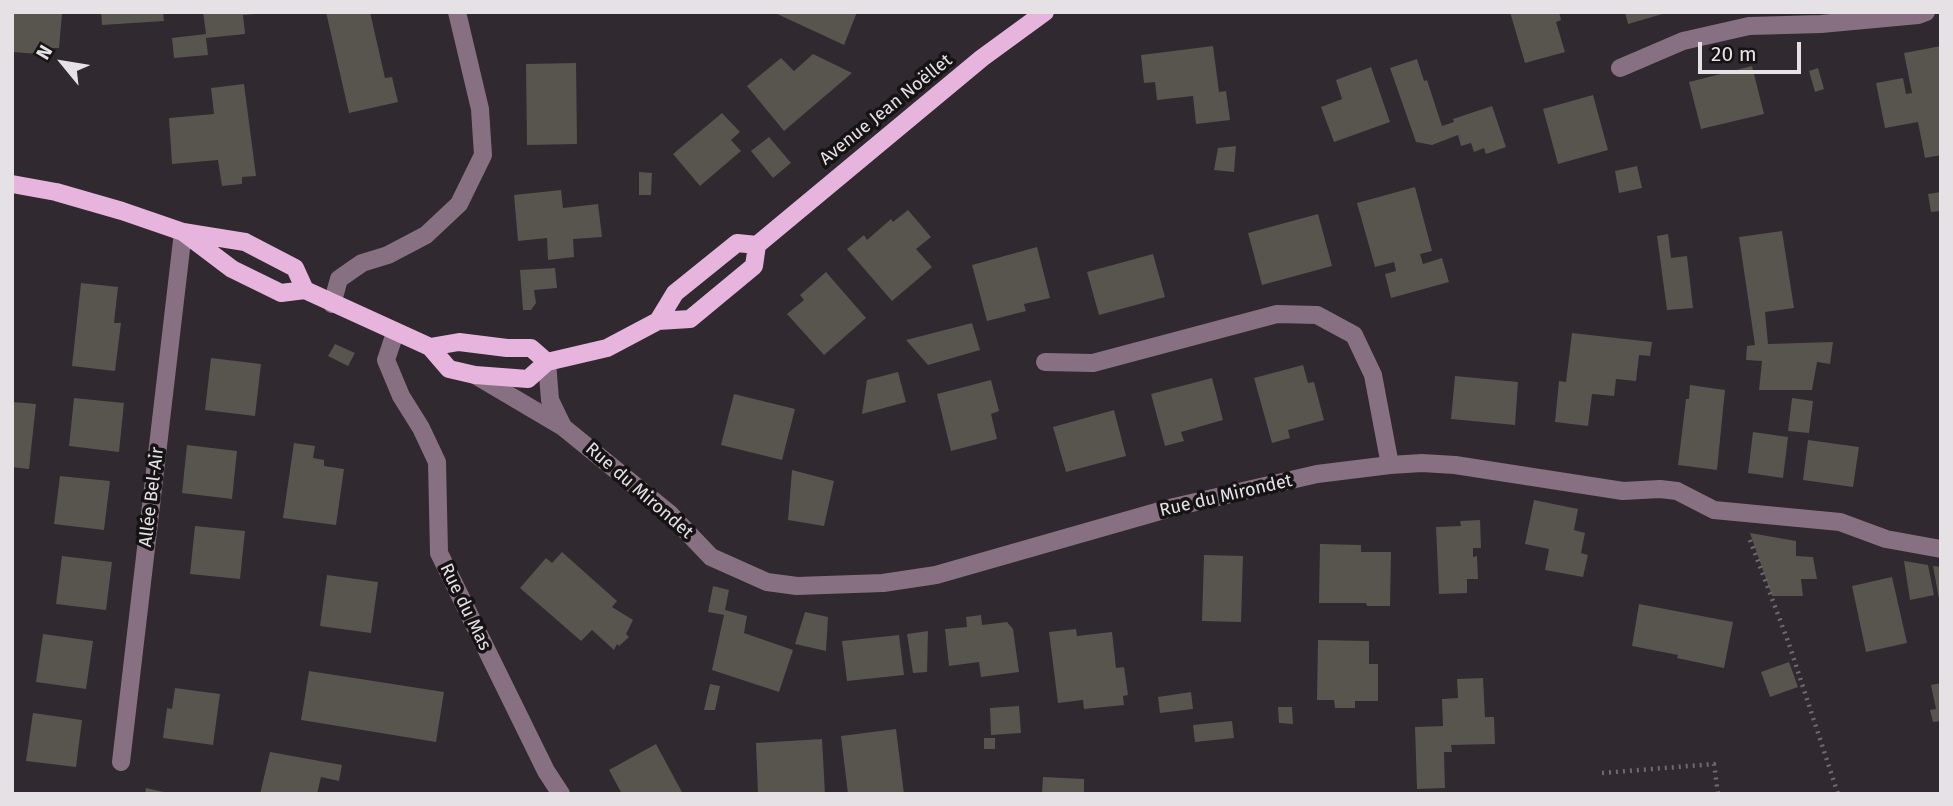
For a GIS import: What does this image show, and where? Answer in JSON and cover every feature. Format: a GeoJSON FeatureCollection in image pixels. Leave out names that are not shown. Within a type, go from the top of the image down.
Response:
{"type":"FeatureCollection","features":[{"type":"Feature","properties":{"kind":"main road","name":"Avenue Jean Noëllet"},"geometry":{"type":"LineString","coordinates":[[183,232],[232,269],[281,292],[305,290],[430,347],[449,369],[475,375],[528,379],[547,362],[607,348],[658,321],[690,319],[754,266],[757,245],[982,58],[1045,12]]}},
{"type":"Feature","properties":{"kind":"main road","name":"Avenue Jean Noëllet"},"geometry":{"type":"LineString","coordinates":[[12,184],[56,192],[183,232],[244,242],[295,268],[305,290]]}},
{"type":"Feature","properties":{"kind":"main road","name":"Avenue Jean Noëllet"},"geometry":{"type":"LineString","coordinates":[[658,321],[675,293],[737,243],[757,245]]}},
{"type":"Feature","properties":{"kind":"main road"},"geometry":{"type":"LineString","coordinates":[[430,347],[459,342],[531,348],[547,362]]}},
{"type":"Feature","properties":{"kind":"street"},"geometry":{"type":"LineString","coordinates":[[332,304],[339,279],[362,263],[388,255],[426,235],[459,204],[483,155],[480,109],[457,12]]}},
{"type":"Feature","properties":{"kind":"street"},"geometry":{"type":"LineString","coordinates":[[1620,68],[1683,41],[1749,26],[1821,24],[1926,12]]}},
{"type":"Feature","properties":{"kind":"street","name":"Allée Bel-Air"},"geometry":{"type":"LineString","coordinates":[[121,762],[183,232]]}},
{"type":"Feature","properties":{"kind":"street"},"geometry":{"type":"LineString","coordinates":[[1045,362],[1093,363],[1277,314],[1317,315],[1354,335],[1359,345],[1373,375],[1390,465]]}},
{"type":"Feature","properties":{"kind":"street","name":"Rue du Mas"},"geometry":{"type":"LineString","coordinates":[[395,332],[386,360],[401,396],[421,428],[437,462],[439,553],[546,771],[561,794]]}},
{"type":"Feature","properties":{"kind":"street","name":"Rue du Mirondet"},"geometry":{"type":"LineString","coordinates":[[547,362],[550,400],[564,427]]}},
{"type":"Feature","properties":{"kind":"street","name":"Rue du Mirondet"},"geometry":{"type":"LineString","coordinates":[[475,375],[564,427],[670,514],[711,557],[767,582],[797,586],[883,583],[936,575],[1174,507],[1317,474],[1390,465],[1455,465],[1623,491],[1677,491],[1714,510],[1840,522],[1886,539],[1941,549]]}},
{"type":"Feature","properties":{"kind":"path"},"geometry":{"type":"LineString","coordinates":[[1743,514],[1838,794]]}},
{"type":"Feature","properties":{"kind":"path"},"geometry":{"type":"LineString","coordinates":[[1602,773],[1714,764],[1718,794]]}},
{"type":"Feature","properties":{"kind":"building"},"geometry":{"type":"Polygon","coordinates":[[[12,12],[62,14],[59,48],[53,48],[53,55],[12,52],[12,12]]]}},
{"type":"Feature","properties":{"kind":"building"},"geometry":{"type":"Polygon","coordinates":[[[101,12],[163,12],[164,21],[102,25],[101,12]]]}},
{"type":"Feature","properties":{"kind":"building"},"geometry":{"type":"Polygon","coordinates":[[[203,12],[255,14],[243,15],[245,34],[206,38],[208,55],[174,58],[172,38],[206,34],[203,12]]]}},
{"type":"Feature","properties":{"kind":"building"},"geometry":{"type":"Polygon","coordinates":[[[326,12],[370,12],[385,78],[392,77],[398,102],[349,113],[326,12]]]}},
{"type":"Feature","properties":{"kind":"building"},"geometry":{"type":"Polygon","coordinates":[[[773,12],[857,12],[844,45],[773,12]]]}},
{"type":"Feature","properties":{"kind":"building"},"geometry":{"type":"Polygon","coordinates":[[[1510,12],[1559,12],[1561,20],[1556,22],[1565,52],[1525,63],[1510,12]]]}},
{"type":"Feature","properties":{"kind":"building"},"geometry":{"type":"Polygon","coordinates":[[[1625,12],[1666,12],[1666,13],[1628,24],[1625,12]]]}},
{"type":"Feature","properties":{"kind":"building"},"geometry":{"type":"Polygon","coordinates":[[[1213,46],[1219,92],[1226,91],[1230,120],[1196,124],[1193,96],[1157,100],[1155,82],[1144,83],[1141,55],[1213,46]]]}},
{"type":"Feature","properties":{"kind":"building"},"geometry":{"type":"Polygon","coordinates":[[[1941,46],[1941,155],[1925,158],[1918,122],[1885,128],[1876,83],[1903,78],[1906,94],[1912,93],[1904,53],[1941,46]]]}},
{"type":"Feature","properties":{"kind":"building"},"geometry":{"type":"Polygon","coordinates":[[[813,54],[852,73],[784,131],[747,86],[781,58],[794,71],[813,54]]]}},
{"type":"Feature","properties":{"kind":"building"},"geometry":{"type":"Polygon","coordinates":[[[1417,59],[1442,126],[1454,122],[1453,119],[1492,106],[1506,147],[1486,154],[1484,148],[1474,152],[1471,143],[1461,146],[1458,135],[1432,145],[1416,142],[1390,68],[1417,59]]]}},
{"type":"Feature","properties":{"kind":"building"},"geometry":{"type":"Polygon","coordinates":[[[576,63],[577,144],[527,145],[526,64],[576,63]]]}},
{"type":"Feature","properties":{"kind":"building"},"geometry":{"type":"Polygon","coordinates":[[[1752,66],[1764,114],[1701,129],[1689,82],[1752,66]]]}},
{"type":"Feature","properties":{"kind":"building"},"geometry":{"type":"Polygon","coordinates":[[[1371,67],[1390,122],[1334,142],[1321,107],[1342,99],[1336,80],[1371,67]]]}},
{"type":"Feature","properties":{"kind":"building"},"geometry":{"type":"Polygon","coordinates":[[[1818,68],[1824,89],[1815,92],[1809,71],[1818,68]]]}},
{"type":"Feature","properties":{"kind":"building"},"geometry":{"type":"Polygon","coordinates":[[[244,84],[256,176],[242,177],[242,184],[222,186],[218,160],[172,164],[169,118],[214,114],[211,88],[244,84]]]}},
{"type":"Feature","properties":{"kind":"building"},"geometry":{"type":"Polygon","coordinates":[[[1593,95],[1608,150],[1558,164],[1543,109],[1593,95]]]}},
{"type":"Feature","properties":{"kind":"building"},"geometry":{"type":"Polygon","coordinates":[[[722,113],[740,132],[731,140],[741,151],[700,186],[673,154],[722,113]]]}},
{"type":"Feature","properties":{"kind":"building"},"geometry":{"type":"Polygon","coordinates":[[[769,137],[791,163],[773,178],[751,151],[769,137]]]}},
{"type":"Feature","properties":{"kind":"building"},"geometry":{"type":"Polygon","coordinates":[[[1236,146],[1234,172],[1214,170],[1218,148],[1236,146]]]}},
{"type":"Feature","properties":{"kind":"building"},"geometry":{"type":"Polygon","coordinates":[[[1637,166],[1642,188],[1619,193],[1615,171],[1637,166]]]}},
{"type":"Feature","properties":{"kind":"building"},"geometry":{"type":"Polygon","coordinates":[[[639,172],[652,173],[651,195],[639,195],[639,172]]]}},
{"type":"Feature","properties":{"kind":"building"},"geometry":{"type":"Polygon","coordinates":[[[1415,187],[1432,251],[1420,254],[1423,264],[1442,258],[1449,282],[1391,298],[1385,274],[1396,271],[1394,262],[1375,267],[1357,203],[1415,187]]]}},
{"type":"Feature","properties":{"kind":"building"},"geometry":{"type":"Polygon","coordinates":[[[561,190],[563,208],[598,204],[602,237],[573,239],[574,257],[548,260],[547,238],[518,241],[514,195],[561,190]]]}},
{"type":"Feature","properties":{"kind":"building"},"geometry":{"type":"Polygon","coordinates":[[[1941,192],[1941,211],[1931,212],[1928,194],[1941,192]]]}},
{"type":"Feature","properties":{"kind":"building"},"geometry":{"type":"Polygon","coordinates":[[[908,210],[931,237],[916,249],[932,267],[892,301],[847,249],[864,235],[867,240],[891,219],[893,222],[908,210]]]}},
{"type":"Feature","properties":{"kind":"building"},"geometry":{"type":"Polygon","coordinates":[[[1318,214],[1332,266],[1262,285],[1248,233],[1318,214]]]}},
{"type":"Feature","properties":{"kind":"building"},"geometry":{"type":"Polygon","coordinates":[[[1782,231],[1794,308],[1765,312],[1768,344],[1833,342],[1830,364],[1817,362],[1812,390],[1759,390],[1762,361],[1746,360],[1747,346],[1755,345],[1739,237],[1782,231]]]}},
{"type":"Feature","properties":{"kind":"building"},"geometry":{"type":"Polygon","coordinates":[[[1668,234],[1671,258],[1687,256],[1693,308],[1667,310],[1657,236],[1668,234]]]}},
{"type":"Feature","properties":{"kind":"building"},"geometry":{"type":"Polygon","coordinates":[[[1037,247],[1050,298],[1024,304],[1026,311],[987,321],[972,265],[1037,247]]]}},
{"type":"Feature","properties":{"kind":"building"},"geometry":{"type":"Polygon","coordinates":[[[1153,254],[1165,297],[1099,315],[1087,272],[1153,254]]]}},
{"type":"Feature","properties":{"kind":"building"},"geometry":{"type":"Polygon","coordinates":[[[555,268],[557,288],[534,290],[536,303],[531,310],[523,310],[520,270],[555,268]]]}},
{"type":"Feature","properties":{"kind":"building"},"geometry":{"type":"Polygon","coordinates":[[[826,272],[866,318],[824,355],[787,314],[804,300],[800,295],[826,272]]]}},
{"type":"Feature","properties":{"kind":"building"},"geometry":{"type":"Polygon","coordinates":[[[81,283],[118,287],[114,323],[121,323],[115,371],[72,366],[81,283]]]}},
{"type":"Feature","properties":{"kind":"building"},"geometry":{"type":"Polygon","coordinates":[[[972,323],[980,350],[928,365],[906,340],[972,323]]]}},
{"type":"Feature","properties":{"kind":"building"},"geometry":{"type":"Polygon","coordinates":[[[1572,333],[1652,342],[1650,356],[1639,355],[1636,381],[1616,379],[1614,396],[1592,394],[1588,426],[1555,422],[1559,381],[1566,382],[1572,333]]]}},
{"type":"Feature","properties":{"kind":"building"},"geometry":{"type":"Polygon","coordinates":[[[335,344],[355,353],[348,366],[328,356],[335,344]]]}},
{"type":"Feature","properties":{"kind":"building"},"geometry":{"type":"Polygon","coordinates":[[[211,358],[261,364],[255,416],[205,410],[211,358]]]}},
{"type":"Feature","properties":{"kind":"building"},"geometry":{"type":"Polygon","coordinates":[[[1303,365],[1308,383],[1314,382],[1324,420],[1288,430],[1290,438],[1272,443],[1254,378],[1303,365]]]}},
{"type":"Feature","properties":{"kind":"building"},"geometry":{"type":"Polygon","coordinates":[[[898,372],[906,402],[862,414],[867,380],[898,372]]]}},
{"type":"Feature","properties":{"kind":"building"},"geometry":{"type":"Polygon","coordinates":[[[1455,376],[1518,382],[1515,425],[1451,419],[1455,376]]]}},
{"type":"Feature","properties":{"kind":"building"},"geometry":{"type":"Polygon","coordinates":[[[1212,378],[1223,420],[1181,432],[1184,441],[1165,446],[1151,394],[1212,378]]]}},
{"type":"Feature","properties":{"kind":"building"},"geometry":{"type":"Polygon","coordinates":[[[991,380],[999,411],[991,414],[997,439],[951,451],[937,394],[991,380]]]}},
{"type":"Feature","properties":{"kind":"building"},"geometry":{"type":"Polygon","coordinates":[[[1690,385],[1725,390],[1717,470],[1678,465],[1690,385]]]}},
{"type":"Feature","properties":{"kind":"building"},"geometry":{"type":"Polygon","coordinates":[[[734,394],[795,409],[782,460],[721,445],[734,394]]]}},
{"type":"Feature","properties":{"kind":"building"},"geometry":{"type":"Polygon","coordinates":[[[74,398],[124,403],[119,452],[69,446],[74,398]]]}},
{"type":"Feature","properties":{"kind":"building"},"geometry":{"type":"Polygon","coordinates":[[[1792,398],[1813,401],[1809,433],[1788,431],[1792,398]]]}},
{"type":"Feature","properties":{"kind":"building"},"geometry":{"type":"Polygon","coordinates":[[[12,402],[36,404],[29,469],[12,467],[12,402]]]}},
{"type":"Feature","properties":{"kind":"building"},"geometry":{"type":"Polygon","coordinates":[[[1114,410],[1126,456],[1066,472],[1053,427],[1114,410]]]}},
{"type":"Feature","properties":{"kind":"building"},"geometry":{"type":"Polygon","coordinates":[[[1753,432],[1788,437],[1783,478],[1748,473],[1753,432]]]}},
{"type":"Feature","properties":{"kind":"building"},"geometry":{"type":"Polygon","coordinates":[[[1808,440],[1859,447],[1853,487],[1803,480],[1808,440]]]}},
{"type":"Feature","properties":{"kind":"building"},"geometry":{"type":"Polygon","coordinates":[[[294,443],[315,446],[313,458],[324,460],[324,466],[344,469],[336,525],[283,518],[294,443]]]}},
{"type":"Feature","properties":{"kind":"building"},"geometry":{"type":"Polygon","coordinates":[[[187,445],[237,451],[232,499],[182,493],[187,445]]]}},
{"type":"Feature","properties":{"kind":"building"},"geometry":{"type":"Polygon","coordinates":[[[792,470],[834,481],[824,526],[788,520],[792,470]]]}},
{"type":"Feature","properties":{"kind":"building"},"geometry":{"type":"Polygon","coordinates":[[[60,476],[110,481],[104,530],[54,524],[60,476]]]}},
{"type":"Feature","properties":{"kind":"building"},"geometry":{"type":"Polygon","coordinates":[[[1534,500],[1578,509],[1574,530],[1585,533],[1581,553],[1588,555],[1583,577],[1545,570],[1549,549],[1525,544],[1534,500]]]}},
{"type":"Feature","properties":{"kind":"building"},"geometry":{"type":"Polygon","coordinates":[[[1480,520],[1481,548],[1473,548],[1473,557],[1477,556],[1478,579],[1467,579],[1467,593],[1439,594],[1436,527],[1461,526],[1460,521],[1480,520]]]}},
{"type":"Feature","properties":{"kind":"building"},"geometry":{"type":"Polygon","coordinates":[[[195,526],[245,531],[240,579],[190,574],[195,526]]]}},
{"type":"Feature","properties":{"kind":"building"},"geometry":{"type":"Polygon","coordinates":[[[1750,533],[1796,541],[1796,556],[1813,557],[1817,579],[1801,579],[1803,596],[1772,596],[1750,533]]]}},
{"type":"Feature","properties":{"kind":"building"},"geometry":{"type":"Polygon","coordinates":[[[1320,544],[1361,545],[1361,552],[1391,552],[1390,606],[1319,603],[1320,544]]]}},
{"type":"Feature","properties":{"kind":"building"},"geometry":{"type":"Polygon","coordinates":[[[562,552],[617,601],[612,607],[633,620],[626,634],[629,637],[619,646],[617,644],[614,650],[592,630],[581,641],[520,588],[546,558],[552,563],[562,552]]]}},
{"type":"Feature","properties":{"kind":"building"},"geometry":{"type":"Polygon","coordinates":[[[1204,555],[1243,556],[1241,622],[1202,621],[1204,555]]]}},
{"type":"Feature","properties":{"kind":"building"},"geometry":{"type":"Polygon","coordinates":[[[62,556],[112,562],[106,610],[56,604],[62,556]]]}},
{"type":"Feature","properties":{"kind":"building"},"geometry":{"type":"Polygon","coordinates":[[[1904,561],[1928,565],[1934,595],[1910,600],[1904,561]]]}},
{"type":"Feature","properties":{"kind":"building"},"geometry":{"type":"Polygon","coordinates":[[[1933,566],[1941,567],[1941,599],[1939,599],[1933,566]]]}},
{"type":"Feature","properties":{"kind":"building"},"geometry":{"type":"Polygon","coordinates":[[[327,575],[378,582],[371,633],[320,626],[327,575]]]}},
{"type":"Feature","properties":{"kind":"building"},"geometry":{"type":"Polygon","coordinates":[[[1892,577],[1907,643],[1866,652],[1852,586],[1892,577]]]}},
{"type":"Feature","properties":{"kind":"building"},"geometry":{"type":"Polygon","coordinates":[[[713,586],[729,590],[725,610],[747,616],[744,633],[793,650],[779,692],[712,670],[724,615],[708,612],[713,586]]]}},
{"type":"Feature","properties":{"kind":"building"},"geometry":{"type":"Polygon","coordinates":[[[1639,604],[1733,622],[1724,668],[1632,646],[1639,604]]]}},
{"type":"Feature","properties":{"kind":"building"},"geometry":{"type":"Polygon","coordinates":[[[805,612],[828,617],[826,651],[795,644],[805,612]]]}},
{"type":"Feature","properties":{"kind":"building"},"geometry":{"type":"Polygon","coordinates":[[[981,615],[982,625],[1007,622],[1013,629],[1019,672],[981,677],[979,662],[949,666],[945,629],[967,627],[966,617],[981,615]]]}},
{"type":"Feature","properties":{"kind":"building"},"geometry":{"type":"Polygon","coordinates":[[[1076,629],[1077,636],[1112,632],[1116,668],[1124,667],[1128,695],[1123,696],[1124,705],[1084,709],[1083,700],[1058,703],[1049,632],[1076,629]]]}},
{"type":"Feature","properties":{"kind":"building"},"geometry":{"type":"Polygon","coordinates":[[[928,631],[927,672],[913,673],[907,634],[928,631]]]}},
{"type":"Feature","properties":{"kind":"building"},"geometry":{"type":"Polygon","coordinates":[[[43,634],[93,641],[86,689],[36,682],[43,634]]]}},
{"type":"Feature","properties":{"kind":"building"},"geometry":{"type":"Polygon","coordinates":[[[899,635],[904,675],[847,681],[842,641],[899,635]]]}},
{"type":"Feature","properties":{"kind":"building"},"geometry":{"type":"Polygon","coordinates":[[[1318,640],[1369,641],[1369,664],[1378,664],[1378,701],[1355,701],[1355,708],[1335,708],[1334,700],[1317,700],[1318,640]]]}},
{"type":"Feature","properties":{"kind":"building"},"geometry":{"type":"Polygon","coordinates":[[[1789,662],[1798,687],[1770,697],[1761,672],[1789,662]]]}},
{"type":"Feature","properties":{"kind":"building"},"geometry":{"type":"Polygon","coordinates":[[[309,671],[444,692],[436,742],[301,720],[309,671]]]}},
{"type":"Feature","properties":{"kind":"building"},"geometry":{"type":"Polygon","coordinates":[[[1483,678],[1485,717],[1494,717],[1495,744],[1451,745],[1452,752],[1444,752],[1445,788],[1417,789],[1415,727],[1443,726],[1442,699],[1458,698],[1457,679],[1483,678]]]}},
{"type":"Feature","properties":{"kind":"building"},"geometry":{"type":"Polygon","coordinates":[[[1941,683],[1941,721],[1933,722],[1930,710],[1936,709],[1931,685],[1941,683]]]}},
{"type":"Feature","properties":{"kind":"building"},"geometry":{"type":"Polygon","coordinates":[[[710,684],[720,686],[715,710],[704,710],[710,684]]]}},
{"type":"Feature","properties":{"kind":"building"},"geometry":{"type":"Polygon","coordinates":[[[175,688],[220,694],[213,745],[163,738],[167,708],[172,709],[175,688]]]}},
{"type":"Feature","properties":{"kind":"building"},"geometry":{"type":"Polygon","coordinates":[[[1191,692],[1193,709],[1160,713],[1158,697],[1191,692]]]}},
{"type":"Feature","properties":{"kind":"building"},"geometry":{"type":"Polygon","coordinates":[[[1019,706],[1021,733],[991,735],[990,708],[1019,706]]]}},
{"type":"Feature","properties":{"kind":"building"},"geometry":{"type":"Polygon","coordinates":[[[1278,707],[1292,707],[1293,724],[1279,723],[1278,707]]]}},
{"type":"Feature","properties":{"kind":"building"},"geometry":{"type":"Polygon","coordinates":[[[33,713],[82,720],[76,767],[26,761],[33,713]]]}},
{"type":"Feature","properties":{"kind":"building"},"geometry":{"type":"Polygon","coordinates":[[[1232,721],[1234,738],[1195,742],[1193,725],[1232,721]]]}},
{"type":"Feature","properties":{"kind":"building"},"geometry":{"type":"Polygon","coordinates":[[[896,729],[904,794],[848,794],[841,736],[896,729]]]}},
{"type":"Feature","properties":{"kind":"building"},"geometry":{"type":"Polygon","coordinates":[[[984,738],[995,738],[995,749],[984,749],[984,738]]]}},
{"type":"Feature","properties":{"kind":"building"},"geometry":{"type":"Polygon","coordinates":[[[822,739],[825,794],[758,794],[756,743],[822,739]]]}},
{"type":"Feature","properties":{"kind":"building"},"geometry":{"type":"Polygon","coordinates":[[[656,744],[683,794],[622,794],[609,770],[656,744]]]}},
{"type":"Feature","properties":{"kind":"building"},"geometry":{"type":"Polygon","coordinates":[[[270,752],[342,765],[339,781],[321,777],[317,794],[260,794],[270,752]]]}},
{"type":"Feature","properties":{"kind":"building"},"geometry":{"type":"Polygon","coordinates":[[[1043,777],[1084,779],[1084,794],[1042,794],[1043,777]]]}},
{"type":"Feature","properties":{"kind":"building"},"geometry":{"type":"Polygon","coordinates":[[[146,788],[168,793],[168,794],[145,794],[146,788]]]}}]}
